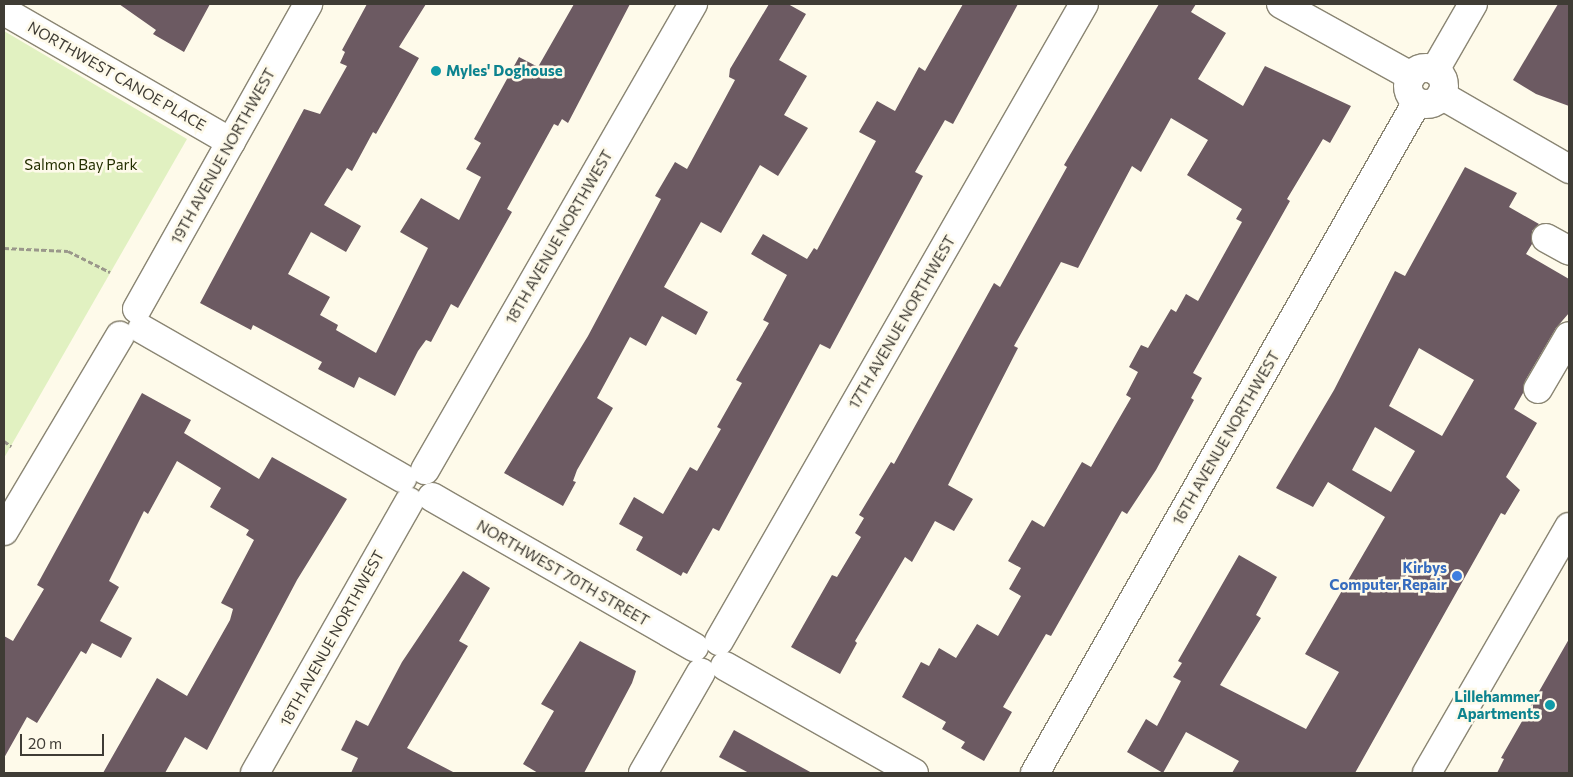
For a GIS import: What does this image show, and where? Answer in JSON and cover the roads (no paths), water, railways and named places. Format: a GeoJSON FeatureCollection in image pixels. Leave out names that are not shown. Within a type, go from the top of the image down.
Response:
{"type":"FeatureCollection","features":[{"type":"Feature","properties":{"kind":"street","name":"19TH AVENUE NORTHWEST"},"geometry":{"type":"LineString","coordinates":[[4,531],[12,495],[133,324],[308,4]]}},
{"type":"Feature","properties":{"kind":"street","name":"18TH AVENUE NORTHWEST"},"geometry":{"type":"LineString","coordinates":[[255,773],[693,4]]}},
{"type":"Feature","properties":{"kind":"street","name":"17TH AVENUE NORTHWEST"},"geometry":{"type":"LineString","coordinates":[[643,773],[1084,4]]}},
{"type":"Feature","properties":{"kind":"street"},"geometry":{"type":"LineString","coordinates":[[1281,4],[1569,169]]}},
{"type":"Feature","properties":{"kind":"street","name":"16TH AVENUE NORTHWEST"},"geometry":{"type":"LineString","coordinates":[[1035,773],[1473,4]]}},
{"type":"Feature","properties":{"kind":"street","name":"NORTHWEST CANOE PLACE"},"geometry":{"type":"LineString","coordinates":[[4,11],[231,142]]}},
{"type":"Feature","properties":{"kind":"street","name":"NORTHWEST 70TH STREET"},"geometry":{"type":"LineString","coordinates":[[133,324],[914,773]]}},
{"type":"Feature","properties":{"kind":"street"},"geometry":{"type":"LineString","coordinates":[[1538,390],[1569,336]]}},
{"type":"Feature","properties":{"kind":"street"},"geometry":{"type":"LineString","coordinates":[[1427,773],[1567,536]]}},
{"type":"Feature","properties":{"kind":"place","name":"Myles' Doghouse"},"geometry":{"type":"Point","coordinates":[436,71]}},
{"type":"Feature","properties":{"kind":"place","name":"Kirbys Computer Repair"},"geometry":{"type":"Point","coordinates":[1457,576]}},
{"type":"Feature","properties":{"kind":"place","name":"Lillehammer Apartments"},"geometry":{"type":"Point","coordinates":[1550,705]}},
{"type":"Feature","properties":{"kind":"park label","name":"Salmon Bay Park"},"geometry":{"type":"Point","coordinates":[81,165]}}]}
